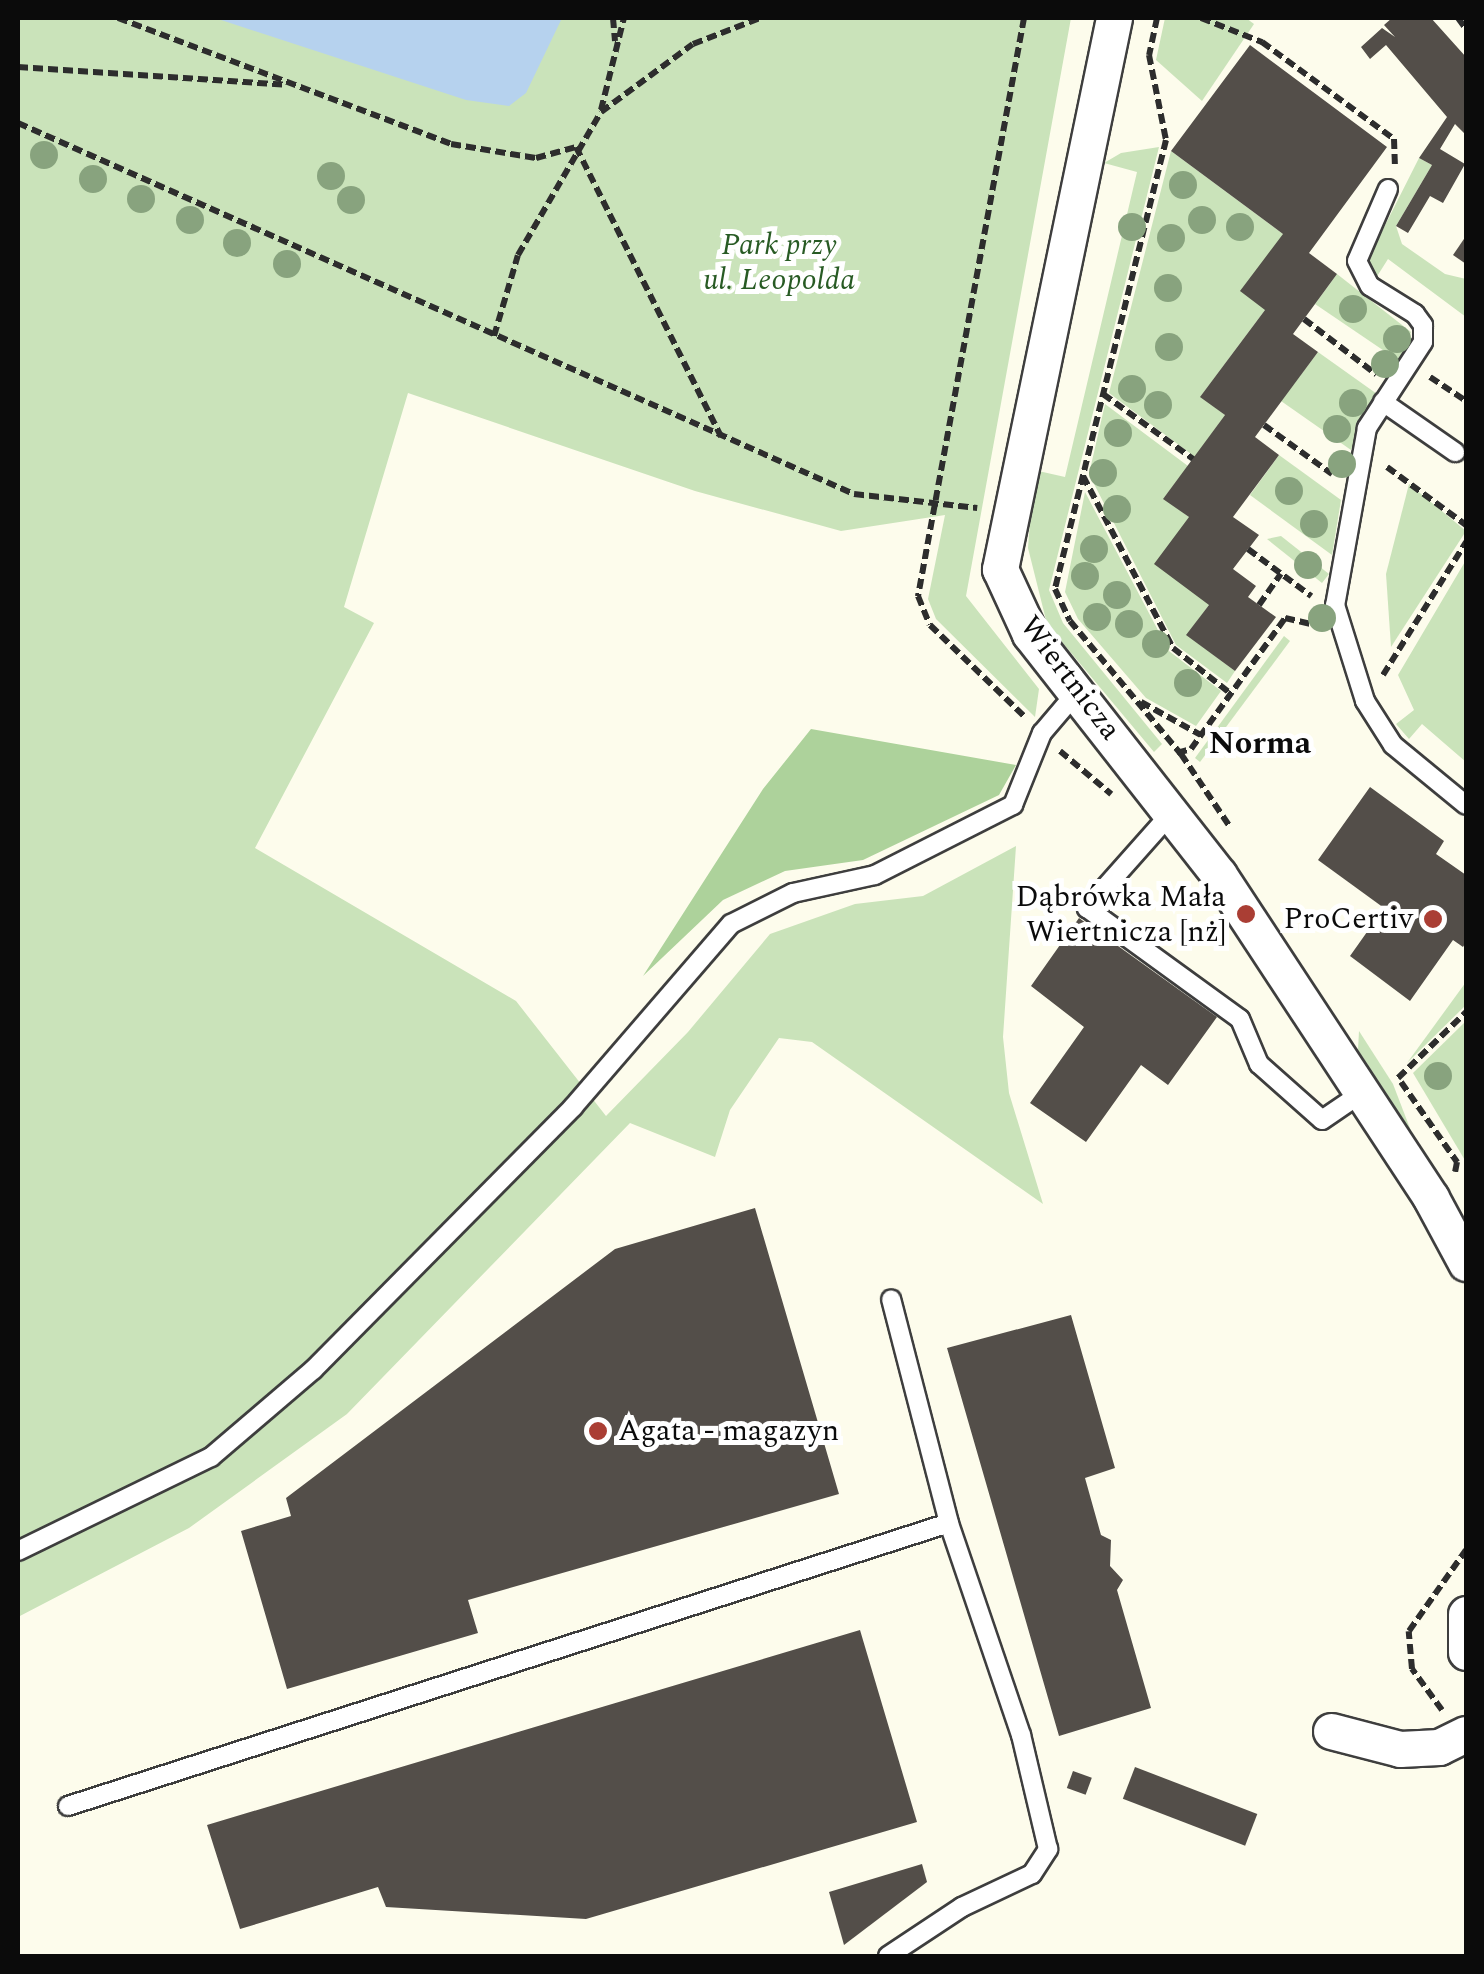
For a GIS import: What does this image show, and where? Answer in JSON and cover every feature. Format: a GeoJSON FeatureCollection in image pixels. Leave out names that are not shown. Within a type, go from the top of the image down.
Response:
{"type":"FeatureCollection","features":[{"type":"Feature","properties":{"kind":"street","name":"Wiertnicza"},"geometry":{"type":"LineString","coordinates":[[1114,18],[1000,569],[1030,634],[1173,810],[1432,1198],[1466,1241]]}},
{"type":"Feature","properties":{"kind":"street","name":"Wiertnicza"},"geometry":{"type":"LineString","coordinates":[[1432,1198],[1466,1263]]}},
{"type":"Feature","properties":{"kind":"street"},"geometry":{"type":"LineString","coordinates":[[1466,1614],[1466,1652]]}},
{"type":"Feature","properties":{"kind":"street"},"geometry":{"type":"LineString","coordinates":[[1331,1731],[1400,1749],[1438,1747],[1466,1734]]}},
{"type":"Feature","properties":{"kind":"lane"},"geometry":{"type":"LineString","coordinates":[[1388,189],[1358,261],[1370,286],[1424,325],[1423,342],[1388,394],[1362,448],[1352,487],[1338,616],[1365,701],[1393,745],[1466,804]]}},
{"type":"Feature","properties":{"kind":"lane"},"geometry":{"type":"LineString","coordinates":[[1388,394],[1455,452]]}},
{"type":"Feature","properties":{"kind":"lane"},"geometry":{"type":"LineString","coordinates":[[18,1552],[212,1457],[314,1370],[573,1106],[732,924],[793,893],[875,876],[1013,806],[1042,733],[1076,693]]}},
{"type":"Feature","properties":{"kind":"lane"},"geometry":{"type":"LineString","coordinates":[[1173,810],[1087,908],[1240,1019],[1260,1064],[1316,1125],[1362,1092]]}},
{"type":"Feature","properties":{"kind":"lane"},"geometry":{"type":"LineString","coordinates":[[888,1956],[962,1907],[1032,1874],[1048,1849],[1022,1735],[948,1523],[891,1299]]}},
{"type":"Feature","properties":{"kind":"lane"},"geometry":{"type":"LineString","coordinates":[[68,1806],[948,1523]]}},
{"type":"Feature","properties":{"kind":"path"},"geometry":{"type":"LineString","coordinates":[[118,18],[293,85],[497,154],[536,158],[576,147]]}},
{"type":"Feature","properties":{"kind":"path"},"geometry":{"type":"LineString","coordinates":[[614,18],[615,52]]}},
{"type":"Feature","properties":{"kind":"path"},"geometry":{"type":"LineString","coordinates":[[601,112],[624,18]]}},
{"type":"Feature","properties":{"kind":"path"},"geometry":{"type":"LineString","coordinates":[[494,336],[518,254],[576,147],[601,112],[693,44],[760,18]]}},
{"type":"Feature","properties":{"kind":"path"},"geometry":{"type":"LineString","coordinates":[[1024,18],[919,586],[923,616],[1102,791]]}},
{"type":"Feature","properties":{"kind":"path"},"geometry":{"type":"LineString","coordinates":[[1156,18],[1149,55],[1166,140],[1055,589],[1070,620],[1181,754],[1201,735],[1285,618],[1345,642]]}},
{"type":"Feature","properties":{"kind":"path"},"geometry":{"type":"LineString","coordinates":[[1201,18],[1262,42],[1394,139],[1399,149],[1388,189]]}},
{"type":"Feature","properties":{"kind":"path"},"geometry":{"type":"LineString","coordinates":[[1458,18],[1466,29]]}},
{"type":"Feature","properties":{"kind":"path"},"geometry":{"type":"LineString","coordinates":[[18,67],[293,85]]}},
{"type":"Feature","properties":{"kind":"path"},"geometry":{"type":"LineString","coordinates":[[18,123],[722,439],[854,494],[934,501],[1010,516]]}},
{"type":"Feature","properties":{"kind":"path"},"geometry":{"type":"LineString","coordinates":[[576,147],[722,439]]}},
{"type":"Feature","properties":{"kind":"path"},"geometry":{"type":"LineString","coordinates":[[1304,319],[1388,394]]}},
{"type":"Feature","properties":{"kind":"path"},"geometry":{"type":"LineString","coordinates":[[1408,363],[1466,401]]}},
{"type":"Feature","properties":{"kind":"path"},"geometry":{"type":"LineString","coordinates":[[1103,394],[1192,460]]}},
{"type":"Feature","properties":{"kind":"path"},"geometry":{"type":"LineString","coordinates":[[1264,425],[1352,487]]}},
{"type":"Feature","properties":{"kind":"path"},"geometry":{"type":"LineString","coordinates":[[1362,448],[1466,525]]}},
{"type":"Feature","properties":{"kind":"path"},"geometry":{"type":"LineString","coordinates":[[1083,476],[1173,648],[1231,694]]}},
{"type":"Feature","properties":{"kind":"path"},"geometry":{"type":"LineString","coordinates":[[1365,701],[1466,542]]}},
{"type":"Feature","properties":{"kind":"path"},"geometry":{"type":"LineString","coordinates":[[1248,550],[1338,616]]}},
{"type":"Feature","properties":{"kind":"path"},"geometry":{"type":"LineString","coordinates":[[1259,605],[1281,574]]}},
{"type":"Feature","properties":{"kind":"path"},"geometry":{"type":"LineString","coordinates":[[1138,700],[1201,735]]}},
{"type":"Feature","properties":{"kind":"path"},"geometry":{"type":"LineString","coordinates":[[1398,1078],[1466,1012]]}},
{"type":"Feature","properties":{"kind":"green space","name":"Park przy ul. Leopolda"},"geometry":{"type":"Polygon","coordinates":[[[18,18],[1071,18],[966,596],[1039,689],[1035,717],[936,619],[928,599],[945,515],[841,531],[695,491],[408,393],[344,607],[374,623],[255,848],[516,1001],[606,1116],[688,1032],[770,934],[855,904],[923,896],[1016,846],[1003,1037],[1009,1093],[1043,1204],[812,1042],[779,1038],[730,1110],[715,1157],[630,1123],[347,1414],[189,1528],[18,1617],[18,18]]]}},
{"type":"Feature","properties":{"kind":"green space"},"geometry":{"type":"Polygon","coordinates":[[[1165,18],[1246,18],[1254,24],[1202,101],[1156,60],[1165,18]]]}},
{"type":"Feature","properties":{"kind":"green space"},"geometry":{"type":"Polygon","coordinates":[[[1159,147],[1049,590],[1063,623],[1162,744],[1154,752],[1047,624],[1028,548],[1034,470],[1065,477],[1137,172],[1104,163],[1121,153],[1159,147]]]}},
{"type":"Feature","properties":{"kind":"green space"},"geometry":{"type":"Polygon","coordinates":[[[1171,151],[1283,234],[1265,310],[1201,396],[1225,415],[1195,457],[1109,393],[1171,151]]]}},
{"type":"Feature","properties":{"kind":"green space"},"geometry":{"type":"Polygon","coordinates":[[[1419,158],[1432,165],[1396,226],[1402,244],[1445,274],[1466,279],[1466,317],[1388,259],[1376,278],[1367,261],[1419,158]]]}},
{"type":"Feature","properties":{"kind":"green space"},"geometry":{"type":"Polygon","coordinates":[[[1337,274],[1411,332],[1399,361],[1315,304],[1337,274]]]}},
{"type":"Feature","properties":{"kind":"green space"},"geometry":{"type":"Polygon","coordinates":[[[1318,352],[1377,394],[1351,450],[1281,401],[1318,352]]]}},
{"type":"Feature","properties":{"kind":"green space"},"geometry":{"type":"Polygon","coordinates":[[[1105,404],[1188,466],[1164,498],[1189,517],[1209,605],[1187,635],[1235,671],[1227,683],[1176,645],[1089,474],[1105,404]]]}},
{"type":"Feature","properties":{"kind":"green space"},"geometry":{"type":"Polygon","coordinates":[[[1279,455],[1341,500],[1332,555],[1250,495],[1279,455]]]}},
{"type":"Feature","properties":{"kind":"green space"},"geometry":{"type":"Polygon","coordinates":[[[1409,484],[1466,531],[1391,647],[1386,574],[1409,484]]]}},
{"type":"Feature","properties":{"kind":"green space"},"geometry":{"type":"Polygon","coordinates":[[[1085,492],[1169,651],[1221,691],[1196,726],[1146,698],[1078,619],[1065,592],[1085,492]]]}},
{"type":"Feature","properties":{"kind":"green space"},"geometry":{"type":"Polygon","coordinates":[[[1281,536],[1329,574],[1322,583],[1267,539],[1281,536]]]}},
{"type":"Feature","properties":{"kind":"green space"},"geometry":{"type":"Polygon","coordinates":[[[1466,560],[1466,762],[1422,724],[1409,739],[1396,724],[1414,710],[1398,675],[1466,560]]]}},
{"type":"Feature","properties":{"kind":"green space"},"geometry":{"type":"Polygon","coordinates":[[[1284,636],[1290,641],[1200,762],[1195,758],[1284,636]]]}},
{"type":"Feature","properties":{"kind":"green space"},"geometry":{"type":"Polygon","coordinates":[[[811,729],[1016,765],[999,795],[863,860],[785,871],[723,900],[643,976],[763,789],[811,729]]]}},
{"type":"Feature","properties":{"kind":"green space"},"geometry":{"type":"Polygon","coordinates":[[[1466,982],[1466,1005],[1407,1063],[1466,982]]]}},
{"type":"Feature","properties":{"kind":"green space"},"geometry":{"type":"Polygon","coordinates":[[[1466,1021],[1466,1162],[1413,1073],[1466,1021]]]}},
{"type":"Feature","properties":{"kind":"green space"},"geometry":{"type":"Polygon","coordinates":[[[1359,1031],[1393,1084],[1411,1131],[1358,1050],[1359,1031]]]}},
{"type":"Feature","properties":{"kind":"water"},"geometry":{"type":"Polygon","coordinates":[[[215,18],[562,18],[526,93],[509,106],[466,100],[215,18]]]}},
{"type":"Feature","properties":{"kind":"building"},"geometry":{"type":"Polygon","coordinates":[[[1392,18],[1431,18],[1466,57],[1466,135],[1455,124],[1440,149],[1465,164],[1443,203],[1430,196],[1408,233],[1396,226],[1432,165],[1419,158],[1447,117],[1386,45],[1370,59],[1361,47],[1382,28],[1395,37],[1384,25],[1392,18]]]}},
{"type":"Feature","properties":{"kind":"building"},"geometry":{"type":"Polygon","coordinates":[[[1250,45],[1387,147],[1309,253],[1337,274],[1293,334],[1318,352],[1255,437],[1279,455],[1233,517],[1259,535],[1233,569],[1256,586],[1248,597],[1276,617],[1235,671],[1186,635],[1209,605],[1154,564],[1189,517],[1163,499],[1225,415],[1200,397],[1265,310],[1240,291],[1283,234],[1171,151],[1250,45]]]}},
{"type":"Feature","properties":{"kind":"building"},"geometry":{"type":"Polygon","coordinates":[[[1466,236],[1466,264],[1453,255],[1466,236]]]}},
{"type":"Feature","properties":{"kind":"building"},"geometry":{"type":"Polygon","coordinates":[[[1370,787],[1444,841],[1436,854],[1466,875],[1466,942],[1463,947],[1453,940],[1410,1001],[1350,956],[1384,908],[1318,860],[1370,787]]]}},
{"type":"Feature","properties":{"kind":"building"},"geometry":{"type":"Polygon","coordinates":[[[1079,918],[1217,1017],[1168,1085],[1141,1065],[1086,1142],[1030,1103],[1084,1027],[1031,986],[1079,918]]]}},
{"type":"Feature","properties":{"kind":"building","name":"Agata - magazyn"},"geometry":{"type":"Polygon","coordinates":[[[755,1208],[839,1494],[468,1600],[478,1633],[287,1689],[241,1531],[291,1516],[286,1498],[615,1249],[755,1208]]]}},
{"type":"Feature","properties":{"kind":"building"},"geometry":{"type":"Polygon","coordinates":[[[1071,1315],[1115,1468],[1085,1478],[1101,1535],[1111,1540],[1110,1566],[1123,1580],[1117,1590],[1151,1708],[1059,1736],[947,1348],[1071,1315]]]}},
{"type":"Feature","properties":{"kind":"building"},"geometry":{"type":"Polygon","coordinates":[[[860,1630],[917,1822],[586,1919],[386,1907],[378,1887],[240,1929],[207,1825],[860,1630]]]}},
{"type":"Feature","properties":{"kind":"building"},"geometry":{"type":"Polygon","coordinates":[[[1135,1767],[1257,1814],[1245,1846],[1123,1799],[1135,1767]]]}},
{"type":"Feature","properties":{"kind":"building"},"geometry":{"type":"Polygon","coordinates":[[[1073,1771],[1092,1778],[1086,1795],[1067,1788],[1073,1771]]]}},
{"type":"Feature","properties":{"kind":"building"},"geometry":{"type":"Polygon","coordinates":[[[922,1864],[927,1882],[844,1945],[829,1892],[922,1864]]]}},
{"type":"Feature","properties":{"kind":"place","name":"Dąbrówka Mała Wiertnicza [nż]"},"geometry":{"type":"Point","coordinates":[1246,914]}},
{"type":"Feature","properties":{"kind":"place","name":"ProCertiv"},"geometry":{"type":"Point","coordinates":[1433,919]}},
{"type":"Feature","properties":{"kind":"place","name":"Agata - magazyn"},"geometry":{"type":"Point","coordinates":[598,1431]}},
{"type":"Feature","properties":{"kind":"district","name":"Norma"},"geometry":{"type":"Point","coordinates":[1260,744]}}]}
